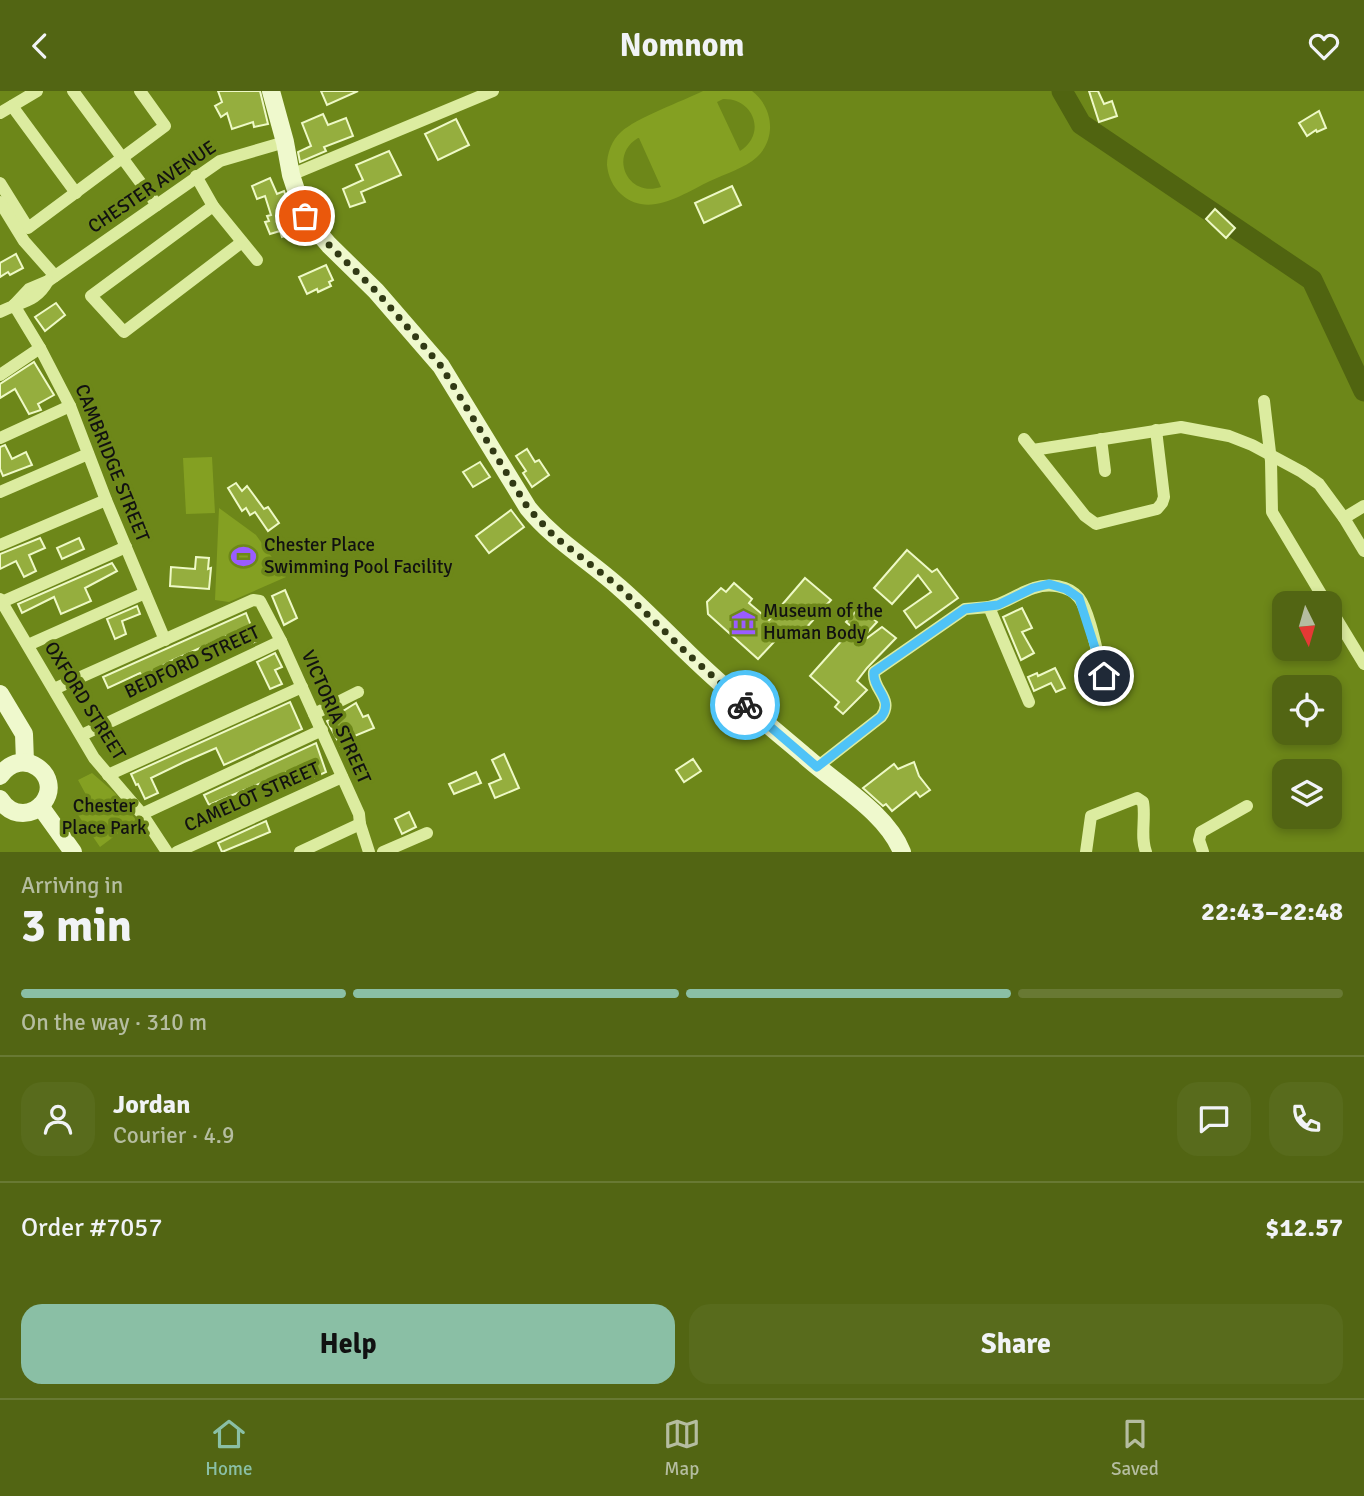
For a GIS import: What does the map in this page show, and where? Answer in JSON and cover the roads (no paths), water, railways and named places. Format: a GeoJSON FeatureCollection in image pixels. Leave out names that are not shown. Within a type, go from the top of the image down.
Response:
{"type":"FeatureCollection","features":[{"type":"Feature","properties":{"kind":"street"},"geometry":{"type":"LineString","coordinates":[[37,91],[6,109],[76,193]]}},
{"type":"Feature","properties":{"kind":"street"},"geometry":{"type":"LineString","coordinates":[[73,91],[157,205]]}},
{"type":"Feature","properties":{"kind":"street"},"geometry":{"type":"LineString","coordinates":[[0,183],[28,228],[165,126],[141,91]]}},
{"type":"Feature","properties":{"kind":"street"},"geometry":{"type":"LineString","coordinates":[[271,91],[291,175],[305,216],[329,245],[376,291],[441,366],[528,508],[565,546],[618,586],[690,656],[817,767],[846,788],[886,826],[902,852]]}},
{"type":"Feature","properties":{"kind":"street"},"geometry":{"type":"LineString","coordinates":[[291,175],[493,91]]}},
{"type":"Feature","properties":{"kind":"street","name":"CHESTER AVENUE"},"geometry":{"type":"LineString","coordinates":[[0,312],[36,298],[52,279],[220,161],[285,142]]}},
{"type":"Feature","properties":{"kind":"street"},"geometry":{"type":"LineString","coordinates":[[196,176],[213,205],[257,260]]}},
{"type":"Feature","properties":{"kind":"street"},"geometry":{"type":"LineString","coordinates":[[0,202],[52,279]]}},
{"type":"Feature","properties":{"kind":"street"},"geometry":{"type":"LineString","coordinates":[[213,205],[91,296],[124,332],[242,242]]}},
{"type":"Feature","properties":{"kind":"street","name":"CAMBRIDGE STREET"},"geometry":{"type":"LineString","coordinates":[[14,305],[70,406],[165,640]]}},
{"type":"Feature","properties":{"kind":"street"},"geometry":{"type":"LineString","coordinates":[[0,375],[40,348]]}},
{"type":"Feature","properties":{"kind":"street"},"geometry":{"type":"LineString","coordinates":[[1264,401],[1270,454],[1272,512],[1320,591]]}},
{"type":"Feature","properties":{"kind":"street"},"geometry":{"type":"LineString","coordinates":[[0,438],[70,406]]}},
{"type":"Feature","properties":{"kind":"street"},"geometry":{"type":"LineString","coordinates":[[1033,450],[1181,427],[1202,430],[1252,445],[1319,484],[1345,518],[1364,551]]}},
{"type":"Feature","properties":{"kind":"street"},"geometry":{"type":"LineString","coordinates":[[1024,439],[1085,516],[1096,524],[1157,509],[1161,505],[1164,497],[1156,431]]}},
{"type":"Feature","properties":{"kind":"street"},"geometry":{"type":"LineString","coordinates":[[1101,439],[1105,471]]}},
{"type":"Feature","properties":{"kind":"street"},"geometry":{"type":"LineString","coordinates":[[0,492],[88,454]]}},
{"type":"Feature","properties":{"kind":"street"},"geometry":{"type":"LineString","coordinates":[[0,545],[106,500]]}},
{"type":"Feature","properties":{"kind":"street"},"geometry":{"type":"LineString","coordinates":[[1345,518],[1364,506]]}},
{"type":"Feature","properties":{"kind":"street"},"geometry":{"type":"LineString","coordinates":[[1,600],[126,547]]}},
{"type":"Feature","properties":{"kind":"street"},"geometry":{"type":"LineString","coordinates":[[817,767],[886,711],[886,700],[874,681],[874,672],[965,609],[998,605],[1033,588],[1049,584],[1066,589],[1079,598],[1104,676]]}},
{"type":"Feature","properties":{"kind":"street"},"geometry":{"type":"LineString","coordinates":[[28,645],[145,593]]}},
{"type":"Feature","properties":{"kind":"street","name":"OXFORD STREET"},"geometry":{"type":"LineString","coordinates":[[1,600],[94,758],[142,814],[167,852]]}},
{"type":"Feature","properties":{"kind":"street","name":"VICTORIA STREET"},"geometry":{"type":"LineString","coordinates":[[165,640],[253,600],[260,601],[281,641],[359,814],[369,852]]}},
{"type":"Feature","properties":{"kind":"street"},"geometry":{"type":"LineString","coordinates":[[989,607],[1029,702]]}},
{"type":"Feature","properties":{"kind":"street"},"geometry":{"type":"LineString","coordinates":[[1342,628],[1364,664]]}},
{"type":"Feature","properties":{"kind":"street"},"geometry":{"type":"LineString","coordinates":[[54,689],[165,640]]}},
{"type":"Feature","properties":{"kind":"street","name":"BEDFORD STREET"},"geometry":{"type":"LineString","coordinates":[[82,735],[281,641]]}},
{"type":"Feature","properties":{"kind":"street"},"geometry":{"type":"LineString","coordinates":[[108,775],[302,687]]}},
{"type":"Feature","properties":{"kind":"street"},"geometry":{"type":"LineString","coordinates":[[314,714],[358,692]]}},
{"type":"Feature","properties":{"kind":"street"},"geometry":{"type":"LineString","coordinates":[[0,694],[24,734],[25,762]]}},
{"type":"Feature","properties":{"kind":"street"},"geometry":{"type":"LineString","coordinates":[[142,814],[322,730]]}},
{"type":"Feature","properties":{"kind":"street"},"geometry":{"type":"LineString","coordinates":[[0,776],[10,765],[25,762],[38,767],[47,779],[48,793],[35,810],[22,813],[8,809],[0,799]]}},
{"type":"Feature","properties":{"kind":"street","name":"CAMELOT STREET"},"geometry":{"type":"LineString","coordinates":[[177,852],[342,777]]}},
{"type":"Feature","properties":{"kind":"street"},"geometry":{"type":"LineString","coordinates":[[1086,852],[1091,815],[1137,798],[1143,802],[1143,845],[1146,852]]}},
{"type":"Feature","properties":{"kind":"street"},"geometry":{"type":"LineString","coordinates":[[40,806],[73,852]]}},
{"type":"Feature","properties":{"kind":"street"},"geometry":{"type":"LineString","coordinates":[[1203,852],[1199,836],[1201,832],[1247,806]]}},
{"type":"Feature","properties":{"kind":"street"},"geometry":{"type":"LineString","coordinates":[[300,852],[360,824]]}},
{"type":"Feature","properties":{"kind":"street"},"geometry":{"type":"LineString","coordinates":[[383,852],[427,833]]}},
{"type":"Feature","properties":{"kind":"waterway"},"geometry":{"type":"LineString","coordinates":[[1062,91],[1081,124],[1312,280],[1364,391]]}},
{"type":"Feature","properties":{"kind":"place","name":"Chester Place Swimming Pool Facility"},"geometry":{"type":"Point","coordinates":[244,556]}},
{"type":"Feature","properties":{"kind":"place","name":"Museum of the Human Body"},"geometry":{"type":"Point","coordinates":[743,622]}},
{"type":"Feature","properties":{"kind":"park label","name":"Chester Place Park"},"geometry":{"type":"Point","coordinates":[104,817]}}]}
